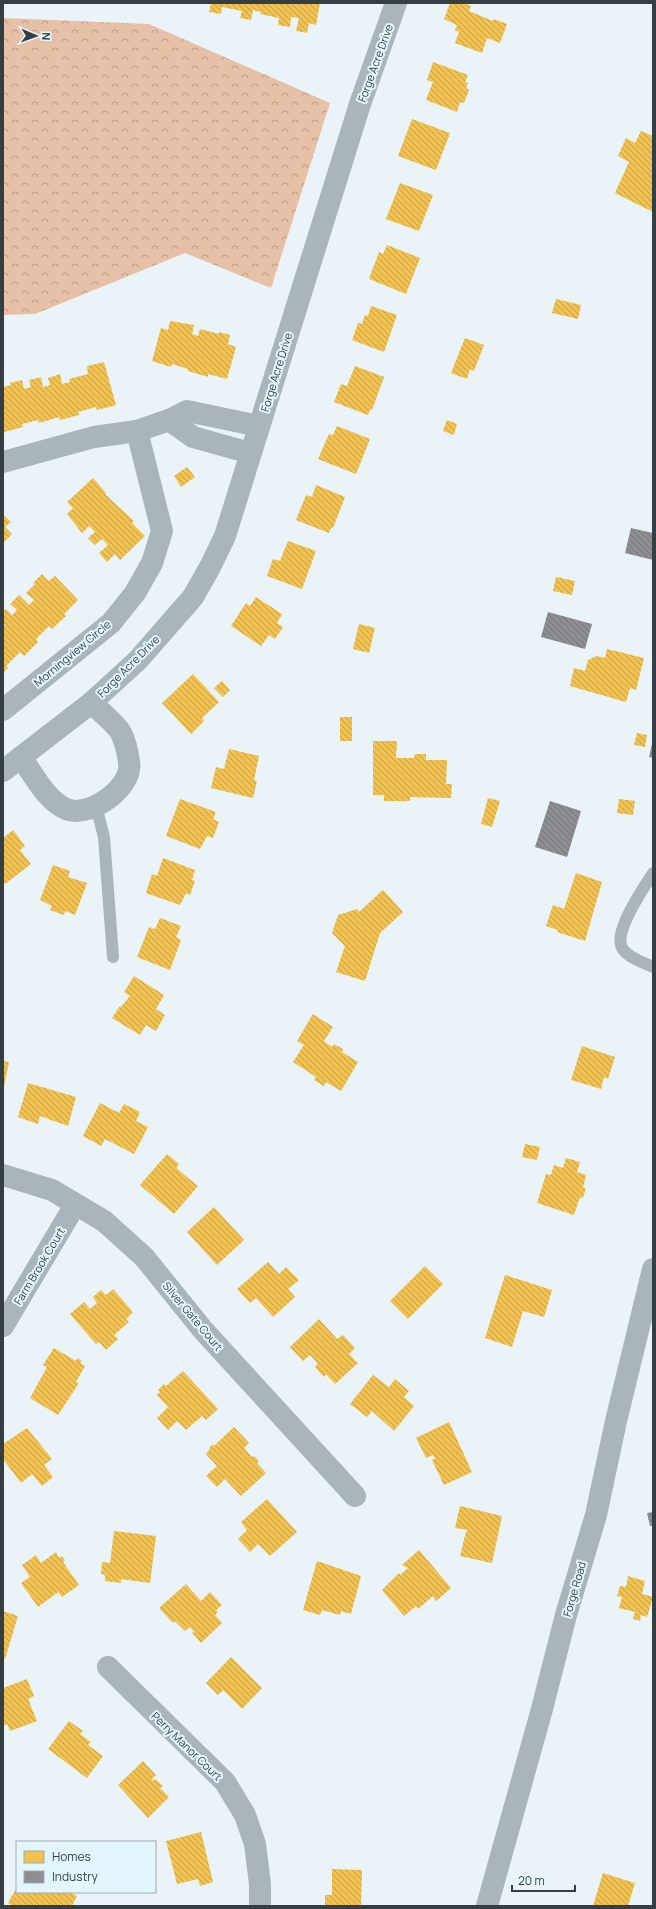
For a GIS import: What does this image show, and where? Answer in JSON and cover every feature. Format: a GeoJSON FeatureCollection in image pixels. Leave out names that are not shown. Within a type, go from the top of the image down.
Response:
{"type":"FeatureCollection","features":[{"type":"Feature","properties":{"kind":"street","name":"Forge Acre Drive"},"geometry":{"type":"LineString","coordinates":[[3,771],[91,703],[138,660],[193,596],[210,567],[225,536],[360,104],[396,3]]}},
{"type":"Feature","properties":{"kind":"street"},"geometry":{"type":"LineString","coordinates":[[3,462],[94,438],[137,431],[169,420],[187,411],[259,426]]}},
{"type":"Feature","properties":{"kind":"street"},"geometry":{"type":"LineString","coordinates":[[169,420],[193,437],[250,453]]}},
{"type":"Feature","properties":{"kind":"street","name":"Morningview Circle"},"geometry":{"type":"LineString","coordinates":[[3,710],[111,622],[135,593],[152,563],[162,531],[137,431]]}},
{"type":"Feature","properties":{"kind":"street","name":"Forge Acre Drive"},"geometry":{"type":"LineString","coordinates":[[21,757],[50,796],[64,808],[72,811],[89,810],[102,804],[119,787],[128,774],[130,764],[120,732],[91,703]]}},
{"type":"Feature","properties":{"kind":"street","name":"Silver Gate Court"},"geometry":{"type":"LineString","coordinates":[[3,1175],[52,1190],[75,1206],[104,1221],[144,1257],[203,1330],[356,1496]]}},
{"type":"Feature","properties":{"kind":"street","name":"Farm Brook Court"},"geometry":{"type":"LineString","coordinates":[[3,1326],[75,1206]]}},
{"type":"Feature","properties":{"kind":"street","name":"Forge Road"},"geometry":{"type":"LineString","coordinates":[[487,1906],[542,1709],[566,1615],[596,1514],[616,1420],[653,1269]]}},
{"type":"Feature","properties":{"kind":"street","name":"Perry Manor Court"},"geometry":{"type":"LineString","coordinates":[[108,1667],[225,1782],[245,1815],[255,1844],[260,1884],[260,1906]]}},
{"type":"Feature","properties":{"kind":"lane"},"geometry":{"type":"LineString","coordinates":[[96,806],[104,837],[113,957]]}},
{"type":"Feature","properties":{"kind":"lane"},"geometry":{"type":"LineString","coordinates":[[653,873],[623,926],[620,937],[622,947],[628,955],[653,967]]}},
{"type":"Feature","properties":{"kind":"green space"},"geometry":{"type":"Polygon","coordinates":[[[3,18],[149,24],[330,103],[271,288],[185,253],[35,314],[3,315],[3,18]]]}},
{"type":"Feature","properties":{"kind":"building: Homes"},"geometry":{"type":"Polygon","coordinates":[[[211,3],[320,3],[316,25],[309,23],[307,33],[296,31],[299,18],[291,17],[290,27],[278,25],[279,18],[260,14],[261,12],[253,10],[251,20],[240,18],[242,11],[222,7],[221,14],[209,12],[211,3]]]}},
{"type":"Feature","properties":{"kind":"building: Homes"},"geometry":{"type":"Polygon","coordinates":[[[450,3],[463,3],[471,6],[469,11],[493,21],[494,19],[507,24],[500,43],[487,38],[482,53],[455,43],[459,32],[455,30],[457,25],[444,19],[450,3]]]}},
{"type":"Feature","properties":{"kind":"building: Homes"},"geometry":{"type":"Polygon","coordinates":[[[433,62],[468,75],[465,82],[468,83],[466,88],[469,90],[464,103],[460,102],[457,112],[426,100],[433,82],[427,80],[433,62]]]}},
{"type":"Feature","properties":{"kind":"building: Homes"},"geometry":{"type":"Polygon","coordinates":[[[412,119],[450,133],[436,170],[398,156],[412,119]]]}},
{"type":"Feature","properties":{"kind":"building: Homes"},"geometry":{"type":"Polygon","coordinates":[[[641,131],[653,136],[653,212],[615,193],[629,162],[618,156],[626,138],[635,143],[641,131]]]}},
{"type":"Feature","properties":{"kind":"building: Homes"},"geometry":{"type":"Polygon","coordinates":[[[400,183],[433,195],[419,231],[386,219],[400,183]]]}},
{"type":"Feature","properties":{"kind":"building: Homes"},"geometry":{"type":"Polygon","coordinates":[[[387,245],[420,258],[406,294],[369,279],[379,252],[383,254],[387,245]]]}},
{"type":"Feature","properties":{"kind":"building: Homes"},"geometry":{"type":"Polygon","coordinates":[[[556,299],[581,305],[578,319],[552,313],[556,299]]]}},
{"type":"Feature","properties":{"kind":"building: Homes"},"geometry":{"type":"Polygon","coordinates":[[[371,306],[397,315],[384,352],[352,340],[358,323],[362,324],[365,315],[368,316],[371,306]]]}},
{"type":"Feature","properties":{"kind":"building: Homes"},"geometry":{"type":"Polygon","coordinates":[[[170,321],[194,325],[192,334],[198,336],[200,329],[230,335],[228,344],[236,347],[227,379],[208,374],[208,377],[172,364],[171,367],[152,361],[161,328],[168,330],[170,321]]]}},
{"type":"Feature","properties":{"kind":"building: Homes"},"geometry":{"type":"Polygon","coordinates":[[[465,338],[484,345],[474,371],[470,369],[467,379],[451,373],[465,338]]]}},
{"type":"Feature","properties":{"kind":"building: Homes"},"geometry":{"type":"Polygon","coordinates":[[[104,362],[116,405],[97,410],[96,407],[78,412],[79,415],[60,420],[59,417],[39,423],[38,420],[22,424],[23,427],[4,432],[3,387],[11,385],[10,383],[22,380],[24,389],[31,387],[29,380],[41,377],[43,387],[50,385],[48,378],[60,374],[62,384],[70,382],[69,379],[88,374],[87,366],[104,362]]]}},
{"type":"Feature","properties":{"kind":"building: Homes"},"geometry":{"type":"Polygon","coordinates":[[[355,366],[384,377],[372,410],[370,410],[368,415],[334,402],[341,384],[347,386],[355,366]]]}},
{"type":"Feature","properties":{"kind":"building: Homes"},"geometry":{"type":"Polygon","coordinates":[[[447,420],[457,424],[454,435],[443,431],[447,420]]]}},
{"type":"Feature","properties":{"kind":"building: Homes"},"geometry":{"type":"Polygon","coordinates":[[[337,426],[370,439],[356,474],[318,459],[329,434],[333,435],[337,426]]]}},
{"type":"Feature","properties":{"kind":"building: Homes"},"geometry":{"type":"Polygon","coordinates":[[[187,467],[195,477],[181,487],[174,476],[187,467]]]}},
{"type":"Feature","properties":{"kind":"building: Homes"},"geometry":{"type":"Polygon","coordinates":[[[93,478],[106,493],[105,494],[134,521],[132,523],[145,536],[120,560],[115,554],[107,562],[99,553],[108,545],[102,539],[95,545],[88,538],[95,532],[89,526],[82,533],[67,514],[73,508],[67,502],[93,478]]]}},
{"type":"Feature","properties":{"kind":"building: Homes"},"geometry":{"type":"Polygon","coordinates":[[[316,485],[345,497],[333,528],[331,528],[329,533],[296,520],[306,495],[312,497],[316,485]]]}},
{"type":"Feature","properties":{"kind":"building: Homes"},"geometry":{"type":"Polygon","coordinates":[[[3,514],[11,522],[5,527],[12,534],[3,543],[3,514]]]}},
{"type":"Feature","properties":{"kind":"building: Homes"},"geometry":{"type":"Polygon","coordinates":[[[288,541],[316,551],[302,589],[267,576],[273,559],[280,561],[288,541]]]}},
{"type":"Feature","properties":{"kind":"building: Homes"},"geometry":{"type":"Polygon","coordinates":[[[42,574],[49,581],[55,576],[78,600],[64,614],[66,616],[52,629],[49,626],[36,639],[38,642],[24,656],[20,652],[6,666],[8,668],[3,673],[3,627],[5,625],[3,622],[3,612],[6,609],[12,615],[17,610],[10,604],[19,595],[29,605],[34,600],[26,593],[42,574]]]}},
{"type":"Feature","properties":{"kind":"building: Homes"},"geometry":{"type":"Polygon","coordinates":[[[556,577],[575,581],[572,595],[553,591],[556,577]]]}},
{"type":"Feature","properties":{"kind":"building: Homes"},"geometry":{"type":"Polygon","coordinates":[[[256,597],[282,614],[277,623],[283,627],[275,639],[269,635],[261,646],[231,626],[246,603],[250,606],[256,597]]]}},
{"type":"Feature","properties":{"kind":"building: Homes"},"geometry":{"type":"Polygon","coordinates":[[[359,624],[375,628],[369,653],[353,649],[359,624]]]}},
{"type":"Feature","properties":{"kind":"building: Homes"},"geometry":{"type":"Polygon","coordinates":[[[607,649],[644,658],[636,690],[630,688],[626,702],[570,686],[574,668],[585,671],[588,660],[597,656],[605,658],[607,649]]]}},
{"type":"Feature","properties":{"kind":"building: Homes"},"geometry":{"type":"Polygon","coordinates":[[[193,674],[219,702],[202,718],[204,721],[191,734],[162,703],[193,674]]]}},
{"type":"Feature","properties":{"kind":"building: Homes"},"geometry":{"type":"Polygon","coordinates":[[[222,681],[230,690],[223,697],[214,688],[222,681]]]}},
{"type":"Feature","properties":{"kind":"building: Homes"},"geometry":{"type":"Polygon","coordinates":[[[340,717],[352,717],[352,741],[340,741],[340,717]]]}},
{"type":"Feature","properties":{"kind":"building: Homes"},"geometry":{"type":"Polygon","coordinates":[[[637,733],[647,735],[645,747],[634,745],[637,733]]]}},
{"type":"Feature","properties":{"kind":"building: Homes"},"geometry":{"type":"Polygon","coordinates":[[[373,741],[397,741],[396,758],[414,758],[415,754],[426,754],[426,760],[447,760],[446,784],[452,784],[451,798],[410,797],[410,801],[384,801],[384,795],[373,795],[373,741]]]}},
{"type":"Feature","properties":{"kind":"building: Homes"},"geometry":{"type":"Polygon","coordinates":[[[229,749],[259,756],[254,780],[257,781],[253,798],[211,788],[216,767],[224,769],[229,749]]]}},
{"type":"Feature","properties":{"kind":"building: Homes"},"geometry":{"type":"Polygon","coordinates":[[[488,798],[500,801],[492,827],[481,824],[488,798]]]}},
{"type":"Feature","properties":{"kind":"building: Homes"},"geometry":{"type":"Polygon","coordinates":[[[180,799],[216,812],[213,819],[219,822],[213,838],[207,836],[200,849],[166,836],[180,799]]]}},
{"type":"Feature","properties":{"kind":"building: Homes"},"geometry":{"type":"Polygon","coordinates":[[[619,799],[635,801],[633,815],[617,813],[619,799]]]}},
{"type":"Feature","properties":{"kind":"building: Homes"},"geometry":{"type":"Polygon","coordinates":[[[13,830],[25,846],[20,850],[31,864],[5,884],[3,881],[3,838],[13,830]]]}},
{"type":"Feature","properties":{"kind":"building: Homes"},"geometry":{"type":"Polygon","coordinates":[[[163,858],[195,870],[192,880],[195,881],[190,895],[186,893],[180,905],[146,893],[152,874],[157,876],[163,858]]]}},
{"type":"Feature","properties":{"kind":"building: Homes"},"geometry":{"type":"Polygon","coordinates":[[[53,865],[70,871],[68,877],[87,883],[75,915],[65,911],[64,915],[50,910],[52,906],[40,900],[53,865]]]}},
{"type":"Feature","properties":{"kind":"building: Homes"},"geometry":{"type":"Polygon","coordinates":[[[576,873],[602,882],[585,941],[557,932],[558,930],[546,926],[553,905],[564,909],[576,873]]]}},
{"type":"Feature","properties":{"kind":"building: Homes"},"geometry":{"type":"Polygon","coordinates":[[[383,890],[403,912],[380,933],[365,981],[336,972],[345,946],[332,933],[338,915],[357,909],[359,912],[383,890]]]}},
{"type":"Feature","properties":{"kind":"building: Homes"},"geometry":{"type":"Polygon","coordinates":[[[160,918],[181,926],[176,937],[181,940],[170,970],[137,957],[149,927],[155,929],[160,918]]]}},
{"type":"Feature","properties":{"kind":"building: Homes"},"geometry":{"type":"Polygon","coordinates":[[[134,976],[164,995],[156,1009],[165,1015],[156,1031],[146,1025],[140,1035],[112,1018],[120,1006],[121,1007],[130,996],[124,992],[134,976]]]}},
{"type":"Feature","properties":{"kind":"building: Homes"},"geometry":{"type":"Polygon","coordinates":[[[313,1014],[333,1027],[324,1041],[332,1047],[334,1044],[343,1049],[342,1052],[358,1062],[341,1091],[326,1082],[324,1086],[314,1080],[316,1077],[293,1062],[304,1045],[297,1041],[313,1014]]]}},
{"type":"Feature","properties":{"kind":"building: Homes"},"geometry":{"type":"Polygon","coordinates":[[[582,1046],[615,1057],[608,1079],[604,1077],[601,1089],[571,1080],[582,1046]]]}},
{"type":"Feature","properties":{"kind":"building: Homes"},"geometry":{"type":"Polygon","coordinates":[[[3,1061],[9,1062],[4,1087],[3,1087],[3,1061]]]}},
{"type":"Feature","properties":{"kind":"building: Homes"},"geometry":{"type":"Polygon","coordinates":[[[28,1083],[76,1097],[68,1126],[40,1116],[38,1124],[18,1117],[28,1083]]]}},
{"type":"Feature","properties":{"kind":"building: Homes"},"geometry":{"type":"Polygon","coordinates":[[[100,1103],[119,1113],[124,1104],[140,1112],[136,1121],[148,1127],[134,1154],[105,1139],[101,1146],[83,1136],[100,1103]]]}},
{"type":"Feature","properties":{"kind":"building: Homes"},"geometry":{"type":"Polygon","coordinates":[[[525,1144],[540,1147],[537,1160],[522,1157],[525,1144]]]}},
{"type":"Feature","properties":{"kind":"building: Homes"},"geometry":{"type":"Polygon","coordinates":[[[167,1154],[179,1164],[176,1168],[198,1186],[174,1214],[140,1185],[167,1154]]]}},
{"type":"Feature","properties":{"kind":"building: Homes"},"geometry":{"type":"Polygon","coordinates":[[[566,1158],[580,1162],[577,1172],[586,1175],[583,1188],[586,1188],[583,1198],[580,1197],[574,1215],[537,1203],[546,1174],[551,1175],[554,1165],[563,1168],[566,1158]]]}},
{"type":"Feature","properties":{"kind":"building: Homes"},"geometry":{"type":"Polygon","coordinates":[[[214,1207],[244,1240],[217,1265],[187,1232],[214,1207]]]}},
{"type":"Feature","properties":{"kind":"building: Homes"},"geometry":{"type":"Polygon","coordinates":[[[268,1262],[279,1274],[286,1267],[299,1280],[288,1289],[295,1297],[273,1317],[256,1298],[250,1303],[237,1289],[268,1262]]]}},
{"type":"Feature","properties":{"kind":"building: Homes"},"geometry":{"type":"Polygon","coordinates":[[[425,1266],[443,1284],[408,1319],[390,1301],[425,1266]]]}},
{"type":"Feature","properties":{"kind":"building: Homes"},"geometry":{"type":"Polygon","coordinates":[[[505,1275],[552,1290],[544,1317],[523,1311],[512,1347],[485,1338],[505,1275]]]}},
{"type":"Feature","properties":{"kind":"building: Homes"},"geometry":{"type":"Polygon","coordinates":[[[113,1289],[133,1312],[126,1319],[129,1322],[114,1335],[118,1339],[106,1350],[99,1342],[96,1344],[70,1314],[84,1302],[90,1309],[97,1303],[93,1297],[101,1290],[106,1295],[113,1289]]]}},
{"type":"Feature","properties":{"kind":"building: Homes"},"geometry":{"type":"Polygon","coordinates":[[[319,1319],[337,1339],[343,1335],[355,1348],[349,1354],[358,1363],[335,1384],[326,1374],[324,1377],[315,1367],[318,1364],[310,1355],[303,1361],[290,1347],[319,1319]]]}},
{"type":"Feature","properties":{"kind":"building: Homes"},"geometry":{"type":"Polygon","coordinates":[[[54,1348],[76,1361],[77,1358],[82,1361],[80,1363],[85,1366],[76,1382],[79,1383],[58,1415],[30,1398],[47,1367],[43,1365],[54,1348]]]}},
{"type":"Feature","properties":{"kind":"building: Homes"},"geometry":{"type":"Polygon","coordinates":[[[183,1371],[218,1409],[206,1420],[202,1416],[186,1430],[177,1421],[168,1430],[157,1418],[168,1407],[157,1395],[160,1392],[158,1390],[164,1384],[166,1386],[183,1371]]]}},
{"type":"Feature","properties":{"kind":"building: Homes"},"geometry":{"type":"Polygon","coordinates":[[[373,1375],[389,1387],[395,1379],[409,1391],[404,1397],[414,1406],[394,1431],[372,1411],[367,1417],[350,1404],[373,1375]]]}},
{"type":"Feature","properties":{"kind":"building: Homes"},"geometry":{"type":"Polygon","coordinates":[[[449,1422],[472,1472],[444,1485],[432,1460],[435,1459],[433,1455],[426,1458],[416,1438],[449,1422]]]}},
{"type":"Feature","properties":{"kind":"building: Homes"},"geometry":{"type":"Polygon","coordinates":[[[234,1427],[249,1443],[244,1448],[252,1457],[254,1456],[259,1461],[257,1463],[266,1473],[241,1496],[225,1479],[217,1487],[206,1476],[217,1466],[206,1454],[210,1449],[209,1448],[213,1444],[214,1446],[234,1427]]]}},
{"type":"Feature","properties":{"kind":"building: Homes"},"geometry":{"type":"Polygon","coordinates":[[[27,1428],[52,1459],[44,1465],[53,1477],[42,1486],[32,1474],[21,1483],[3,1459],[3,1444],[27,1428]]]}},
{"type":"Feature","properties":{"kind":"building: Homes"},"geometry":{"type":"Polygon","coordinates":[[[267,1499],[297,1532],[270,1556],[258,1544],[250,1552],[238,1539],[247,1530],[241,1522],[267,1499]]]}},
{"type":"Feature","properties":{"kind":"building: Homes"},"geometry":{"type":"Polygon","coordinates":[[[460,1506],[502,1516],[492,1563],[460,1556],[466,1532],[468,1530],[455,1528],[460,1506]]]}},
{"type":"Feature","properties":{"kind":"building: Homes"},"geometry":{"type":"Polygon","coordinates":[[[114,1531],[156,1536],[150,1583],[121,1579],[121,1583],[105,1581],[105,1575],[101,1574],[102,1562],[110,1563],[114,1531]]]}},
{"type":"Feature","properties":{"kind":"building: Homes"},"geometry":{"type":"Polygon","coordinates":[[[419,1550],[451,1588],[436,1601],[433,1596],[418,1609],[416,1606],[404,1616],[382,1590],[399,1573],[400,1575],[408,1568],[402,1565],[419,1550]]]}},
{"type":"Feature","properties":{"kind":"building: Homes"},"geometry":{"type":"Polygon","coordinates":[[[56,1552],[59,1558],[62,1556],[65,1560],[63,1562],[79,1585],[62,1597],[58,1592],[38,1607],[21,1583],[30,1577],[22,1565],[36,1555],[41,1563],[56,1552]]]}},
{"type":"Feature","properties":{"kind":"building: Homes"},"geometry":{"type":"Polygon","coordinates":[[[317,1561],[361,1576],[351,1614],[341,1611],[340,1615],[322,1610],[320,1615],[303,1610],[317,1561]]]}},
{"type":"Feature","properties":{"kind":"building: Homes"},"geometry":{"type":"Polygon","coordinates":[[[628,1576],[645,1581],[642,1594],[653,1597],[647,1617],[641,1615],[640,1621],[633,1619],[635,1612],[619,1608],[622,1597],[617,1596],[620,1586],[626,1587],[628,1576]]]}},
{"type":"Feature","properties":{"kind":"building: Homes"},"geometry":{"type":"Polygon","coordinates":[[[186,1584],[201,1601],[210,1592],[222,1605],[216,1610],[218,1612],[215,1615],[222,1623],[201,1643],[192,1633],[194,1632],[190,1627],[185,1631],[175,1621],[173,1623],[159,1608],[186,1584]]]}},
{"type":"Feature","properties":{"kind":"building: Homes"},"geometry":{"type":"Polygon","coordinates":[[[3,1611],[18,1616],[5,1659],[3,1659],[3,1611]]]}},
{"type":"Feature","properties":{"kind":"building: Homes"},"geometry":{"type":"Polygon","coordinates":[[[231,1657],[262,1688],[242,1709],[223,1690],[218,1695],[206,1683],[231,1657]]]}},
{"type":"Feature","properties":{"kind":"building: Homes"},"geometry":{"type":"Polygon","coordinates":[[[27,1679],[34,1696],[28,1699],[37,1721],[10,1731],[7,1724],[3,1726],[3,1688],[27,1679]]]}},
{"type":"Feature","properties":{"kind":"building: Homes"},"geometry":{"type":"Polygon","coordinates":[[[69,1721],[83,1731],[80,1734],[91,1742],[88,1745],[103,1756],[87,1778],[48,1749],[69,1721]]]}},
{"type":"Feature","properties":{"kind":"building: Homes"},"geometry":{"type":"Polygon","coordinates":[[[143,1761],[156,1775],[152,1779],[153,1781],[155,1779],[163,1786],[160,1788],[169,1797],[148,1818],[118,1785],[143,1761]]]}},
{"type":"Feature","properties":{"kind":"building: Homes"},"geometry":{"type":"Polygon","coordinates":[[[201,1832],[213,1882],[200,1886],[198,1879],[177,1884],[166,1841],[201,1832]]]}},
{"type":"Feature","properties":{"kind":"building: Homes"},"geometry":{"type":"Polygon","coordinates":[[[332,1869],[362,1870],[361,1906],[325,1906],[325,1895],[332,1895],[332,1869]]]}},
{"type":"Feature","properties":{"kind":"building: Homes"},"geometry":{"type":"Polygon","coordinates":[[[603,1873],[635,1883],[628,1906],[593,1906],[603,1873]]]}},
{"type":"Feature","properties":{"kind":"building: Homes"},"geometry":{"type":"Polygon","coordinates":[[[16,1889],[16,1893],[72,1893],[77,1896],[72,1906],[13,1906],[8,1903],[16,1889]]]}},
{"type":"Feature","properties":{"kind":"building: Industry"},"geometry":{"type":"Polygon","coordinates":[[[631,528],[653,533],[653,560],[625,553],[631,528]]]}},
{"type":"Feature","properties":{"kind":"building: Industry"},"geometry":{"type":"Polygon","coordinates":[[[548,612],[592,624],[585,649],[541,637],[548,612]]]}},
{"type":"Feature","properties":{"kind":"building: Industry"},"geometry":{"type":"Polygon","coordinates":[[[653,744],[653,758],[649,757],[653,744]]]}},
{"type":"Feature","properties":{"kind":"building: Industry"},"geometry":{"type":"Polygon","coordinates":[[[550,801],[581,811],[567,857],[535,847],[550,801]]]}},
{"type":"Feature","properties":{"kind":"building: Industry"},"geometry":{"type":"Polygon","coordinates":[[[653,1512],[653,1526],[650,1526],[647,1513],[653,1512]]]}}]}
